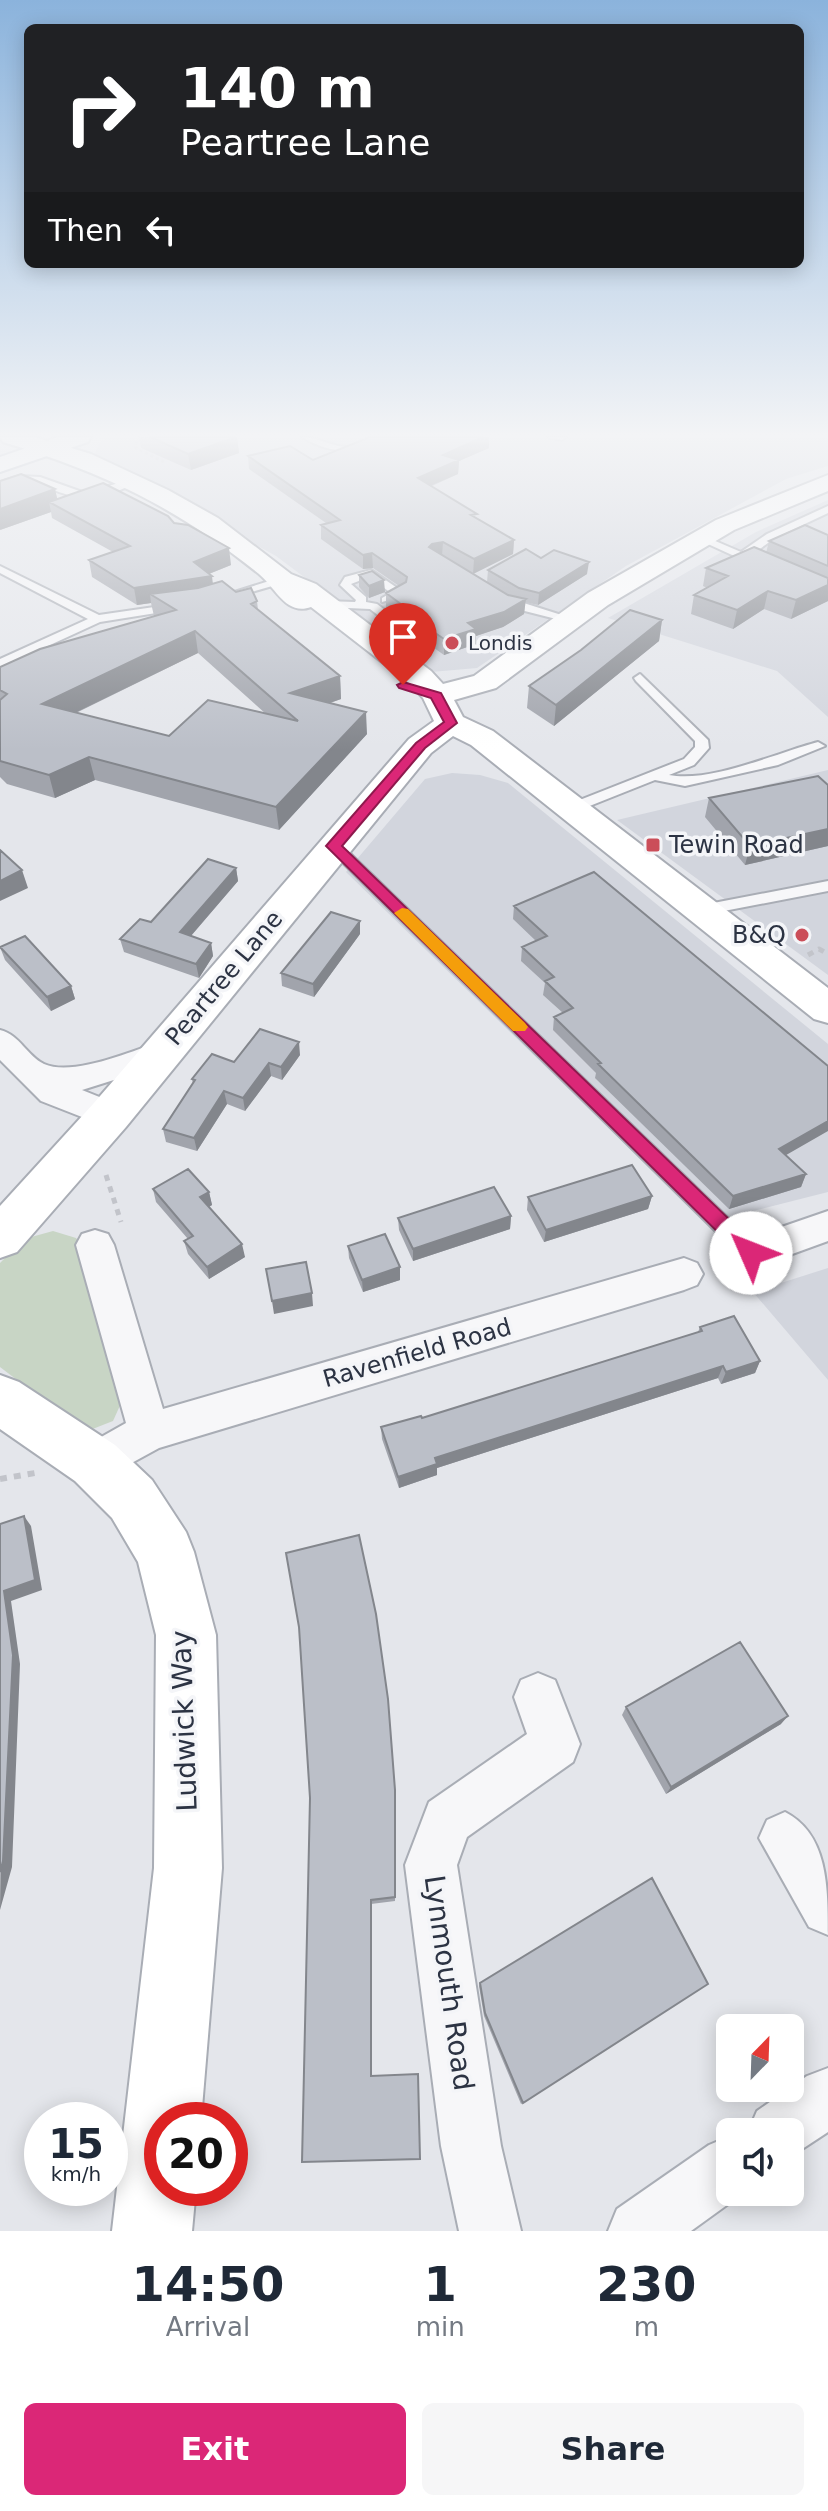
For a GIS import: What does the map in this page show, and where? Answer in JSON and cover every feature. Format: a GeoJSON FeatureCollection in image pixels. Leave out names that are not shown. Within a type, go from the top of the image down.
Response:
{"type":"FeatureCollection","features":[{"type":"Feature","properties":{"kind":"street"},"geometry":{"type":"LineString","coordinates":[[222,541],[325,604],[420,677],[444,709]]}},
{"type":"Feature","properties":{"kind":"street"},"geometry":{"type":"LineString","coordinates":[[444,709],[568,619],[698,541]]}},
{"type":"Feature","properties":{"kind":"street"},"geometry":{"type":"LineString","coordinates":[[282,580],[290,593],[403,685],[444,709],[828,1009]]}},
{"type":"Feature","properties":{"kind":"street","name":"Peartree Lane"},"geometry":{"type":"LineString","coordinates":[[0,1238],[110,1115],[420,746],[444,709]]}},
{"type":"Feature","properties":{"kind":"street"},"geometry":{"type":"LineString","coordinates":[[0,1041],[10,1054],[53,1092],[110,1115]]}},
{"type":"Feature","properties":{"kind":"street"},"geometry":{"type":"LineString","coordinates":[[36,1075],[78,1079],[160,1054]]}},
{"type":"Feature","properties":{"kind":"street"},"geometry":{"type":"LineString","coordinates":[[751,1253],[828,1226]]}},
{"type":"Feature","properties":{"kind":"street"},"geometry":{"type":"LineString","coordinates":[[109,1237],[149,1432]]}},
{"type":"Feature","properties":{"kind":"street","name":"Ravenfield Road"},"geometry":{"type":"LineString","coordinates":[[95,1463],[149,1432],[684,1274]]}},
{"type":"Feature","properties":{"kind":"street","name":"Ludwick Way"},"geometry":{"type":"LineString","coordinates":[[0,1399],[95,1463],[132,1499],[165,1552],[186,1635],[188,1868],[165,2102]]}},
{"type":"Feature","properties":{"kind":"street","name":"Lynmouth Road"},"geometry":{"type":"LineString","coordinates":[[490,2231],[471,2146],[431,1865],[447,1820],[555,1744],[538,1697]]}},
{"type":"Feature","properties":{"kind":"street"},"geometry":{"type":"LineString","coordinates":[[785,1838],[828,1908]]}},
{"type":"Feature","properties":{"kind":"street"},"geometry":{"type":"LineString","coordinates":[[798,2118],[828,2097]]}},
{"type":"Feature","properties":{"kind":"street"},"geometry":{"type":"LineString","coordinates":[[639,2231],[716,2176]]}},
{"type":"Feature","properties":{"kind":"street"},"geometry":{"type":"LineString","coordinates":[[152,2231],[154,2206]]}},
{"type":"Feature","properties":{"kind":"lane"},"geometry":{"type":"LineString","coordinates":[[707,541],[771,568]]}},
{"type":"Feature","properties":{"kind":"lane"},"geometry":{"type":"LineString","coordinates":[[742,556],[764,541]]}},
{"type":"Feature","properties":{"kind":"lane"},"geometry":{"type":"LineString","coordinates":[[0,569],[97,619]]}},
{"type":"Feature","properties":{"kind":"lane"},"geometry":{"type":"LineString","coordinates":[[325,604],[358,606],[373,606],[399,594],[371,573],[349,579],[345,585],[362,599],[358,606]]}},
{"type":"Feature","properties":{"kind":"lane"},"geometry":{"type":"LineString","coordinates":[[213,600],[282,580]]}},
{"type":"Feature","properties":{"kind":"lane"},"geometry":{"type":"LineString","coordinates":[[486,590],[513,605],[568,619]]}},
{"type":"Feature","properties":{"kind":"lane"},"geometry":{"type":"LineString","coordinates":[[0,664],[97,619],[127,612],[186,606]]}},
{"type":"Feature","properties":{"kind":"lane"},"geometry":{"type":"LineString","coordinates":[[373,606],[413,636],[389,653]]}},
{"type":"Feature","properties":{"kind":"lane"},"geometry":{"type":"LineString","coordinates":[[572,808],[689,762],[702,748],[701,740],[640,678]]}},
{"type":"Feature","properties":{"kind":"lane"},"geometry":{"type":"LineString","coordinates":[[656,776],[685,782],[773,762],[818,746]]}},
{"type":"Feature","properties":{"kind":"lane"},"geometry":{"type":"LineString","coordinates":[[334,846],[751,1253]]}},
{"type":"Feature","properties":{"kind":"lane"},"geometry":{"type":"LineString","coordinates":[[703,910],[828,886]]}},
{"type":"Feature","properties":{"kind":"path"},"geometry":{"type":"LineString","coordinates":[[106,1173],[109,1237]]}},
{"type":"Feature","properties":{"kind":"shaded area"},"geometry":{"type":"Polygon","coordinates":[[[249,541],[672,541],[626,566],[477,668],[431,672],[276,556],[249,541]]]}},
{"type":"Feature","properties":{"kind":"shaded area"},"geometry":{"type":"Polygon","coordinates":[[[740,541],[828,541],[828,717],[777,671],[608,618],[740,541]]]}},
{"type":"Feature","properties":{"kind":"shaded area"},"geometry":{"type":"Polygon","coordinates":[[[828,770],[828,975],[617,820],[828,770]]]}},
{"type":"Feature","properties":{"kind":"shaded area"},"geometry":{"type":"Polygon","coordinates":[[[452,773],[480,775],[508,783],[828,1044],[828,1192],[706,1223],[346,872],[425,779],[452,773]]]}},
{"type":"Feature","properties":{"kind":"shaded area"},"geometry":{"type":"Polygon","coordinates":[[[828,1268],[828,1380],[753,1292],[828,1268]]]}},
{"type":"Feature","properties":{"kind":"green space"},"geometry":{"type":"Polygon","coordinates":[[[53,1231],[76,1238],[83,1247],[122,1401],[113,1421],[90,1430],[79,1427],[0,1367],[0,1263],[24,1239],[53,1231]]]}},
{"type":"Feature","properties":{"kind":"building"},"geometry":{"type":"Polygon","coordinates":[[[121,541],[217,541],[229,548],[194,562],[212,576],[134,588],[89,560],[130,546],[121,541]]]}},
{"type":"Feature","properties":{"kind":"building"},"geometry":{"type":"Polygon","coordinates":[[[344,541],[512,541],[474,559],[443,542],[429,547],[508,595],[526,599],[504,612],[468,623],[476,629],[444,639],[428,628],[413,629],[421,623],[421,619],[386,593],[406,582],[407,577],[372,553],[363,555],[344,541]]]}},
{"type":"Feature","properties":{"kind":"building"},"geometry":{"type":"Polygon","coordinates":[[[769,541],[828,541],[828,566],[769,541]]]}},
{"type":"Feature","properties":{"kind":"building"},"geometry":{"type":"Polygon","coordinates":[[[754,547],[828,578],[828,585],[796,600],[768,591],[737,610],[694,595],[728,576],[706,568],[754,547]]]}},
{"type":"Feature","properties":{"kind":"building"},"geometry":{"type":"Polygon","coordinates":[[[526,549],[541,558],[554,550],[589,562],[539,593],[519,588],[488,570],[526,549]]]}},
{"type":"Feature","properties":{"kind":"building"},"geometry":{"type":"Polygon","coordinates":[[[372,571],[384,580],[369,586],[359,575],[372,571]]]}},
{"type":"Feature","properties":{"kind":"building"},"geometry":{"type":"Polygon","coordinates":[[[222,581],[236,592],[251,588],[257,601],[251,604],[340,676],[290,693],[366,712],[276,807],[89,757],[49,775],[0,761],[0,700],[7,694],[0,690],[0,667],[40,649],[176,610],[150,594],[198,588],[222,581]],[[195,631],[42,704],[169,736],[208,700],[298,721],[195,631]]]}},
{"type":"Feature","properties":{"kind":"building"},"geometry":{"type":"Polygon","coordinates":[[[630,610],[662,620],[556,705],[529,686],[581,650],[630,610]]]}},
{"type":"Feature","properties":{"kind":"building"},"geometry":{"type":"Polygon","coordinates":[[[818,776],[828,785],[828,829],[750,846],[709,798],[818,776]]]}},
{"type":"Feature","properties":{"kind":"building"},"geometry":{"type":"Polygon","coordinates":[[[0,850],[22,870],[0,881],[0,850]]]}},
{"type":"Feature","properties":{"kind":"building"},"geometry":{"type":"Polygon","coordinates":[[[208,859],[236,868],[180,932],[211,943],[196,964],[120,939],[140,919],[151,922],[208,859]]]}},
{"type":"Feature","properties":{"kind":"building"},"geometry":{"type":"Polygon","coordinates":[[[594,872],[828,1066],[828,1121],[779,1149],[806,1174],[733,1196],[554,1017],[573,1008],[545,981],[554,977],[522,947],[547,936],[514,906],[594,872]]]}},
{"type":"Feature","properties":{"kind":"building"},"geometry":{"type":"Polygon","coordinates":[[[331,912],[360,921],[313,984],[281,973],[331,912]]]}},
{"type":"Feature","properties":{"kind":"building"},"geometry":{"type":"Polygon","coordinates":[[[25,936],[71,986],[47,997],[0,947],[25,936]]]}},
{"type":"Feature","properties":{"kind":"building"},"geometry":{"type":"Polygon","coordinates":[[[260,1029],[299,1042],[281,1067],[269,1063],[243,1098],[224,1091],[194,1138],[163,1129],[195,1080],[192,1079],[212,1054],[234,1062],[260,1029]]]}},
{"type":"Feature","properties":{"kind":"building"},"geometry":{"type":"Polygon","coordinates":[[[632,1165],[652,1196],[546,1230],[528,1197],[632,1165]]]}},
{"type":"Feature","properties":{"kind":"building"},"geometry":{"type":"Polygon","coordinates":[[[188,1169],[209,1192],[200,1197],[242,1244],[207,1267],[184,1241],[193,1236],[153,1189],[188,1169]]]}},
{"type":"Feature","properties":{"kind":"building"},"geometry":{"type":"Polygon","coordinates":[[[494,1187],[511,1216],[413,1249],[398,1218],[494,1187]]]}},
{"type":"Feature","properties":{"kind":"building"},"geometry":{"type":"Polygon","coordinates":[[[385,1234],[400,1267],[362,1280],[348,1246],[385,1234]]]}},
{"type":"Feature","properties":{"kind":"building"},"geometry":{"type":"Polygon","coordinates":[[[306,1262],[312,1293],[272,1301],[266,1269],[306,1262]]]}},
{"type":"Feature","properties":{"kind":"building"},"geometry":{"type":"Polygon","coordinates":[[[734,1316],[760,1361],[726,1372],[723,1366],[435,1458],[437,1464],[398,1477],[381,1427],[422,1418],[702,1331],[700,1327],[734,1316]]]}},
{"type":"Feature","properties":{"kind":"building"},"geometry":{"type":"Polygon","coordinates":[[[24,1516],[35,1580],[4,1591],[13,1655],[0,1872],[0,1524],[24,1516]]]}},
{"type":"Feature","properties":{"kind":"building"},"geometry":{"type":"Polygon","coordinates":[[[359,1535],[376,1614],[388,1699],[395,1790],[395,1897],[371,1900],[371,2076],[418,2074],[420,2159],[302,2162],[310,1798],[299,1627],[286,1553],[359,1535]]]}},
{"type":"Feature","properties":{"kind":"building"},"geometry":{"type":"Polygon","coordinates":[[[740,1642],[788,1716],[671,1787],[626,1707],[740,1642]]]}},
{"type":"Feature","properties":{"kind":"building"},"geometry":{"type":"Polygon","coordinates":[[[652,1878],[708,1984],[523,2103],[485,2013],[480,1983],[652,1878]]]}},
{"type":"Feature","properties":{"kind":"slow traffic"},"geometry":{"type":"LineString","coordinates":[[402,913],[519,1027]]}},
{"type":"Feature","properties":{"kind":"place","name":"Londis"},"geometry":{"type":"Point","coordinates":[452,643]}},
{"type":"Feature","properties":{"kind":"place","name":"Tewin Road"},"geometry":{"type":"Point","coordinates":[653,845]}},
{"type":"Feature","properties":{"kind":"place","name":"B&Q"},"geometry":{"type":"Point","coordinates":[802,935]}},
{"type":"Feature","properties":{"kind":"route"},"geometry":{"type":"LineString","coordinates":[[403,685],[436,695],[451,723],[420,746],[334,846],[751,1253]]}}]}
